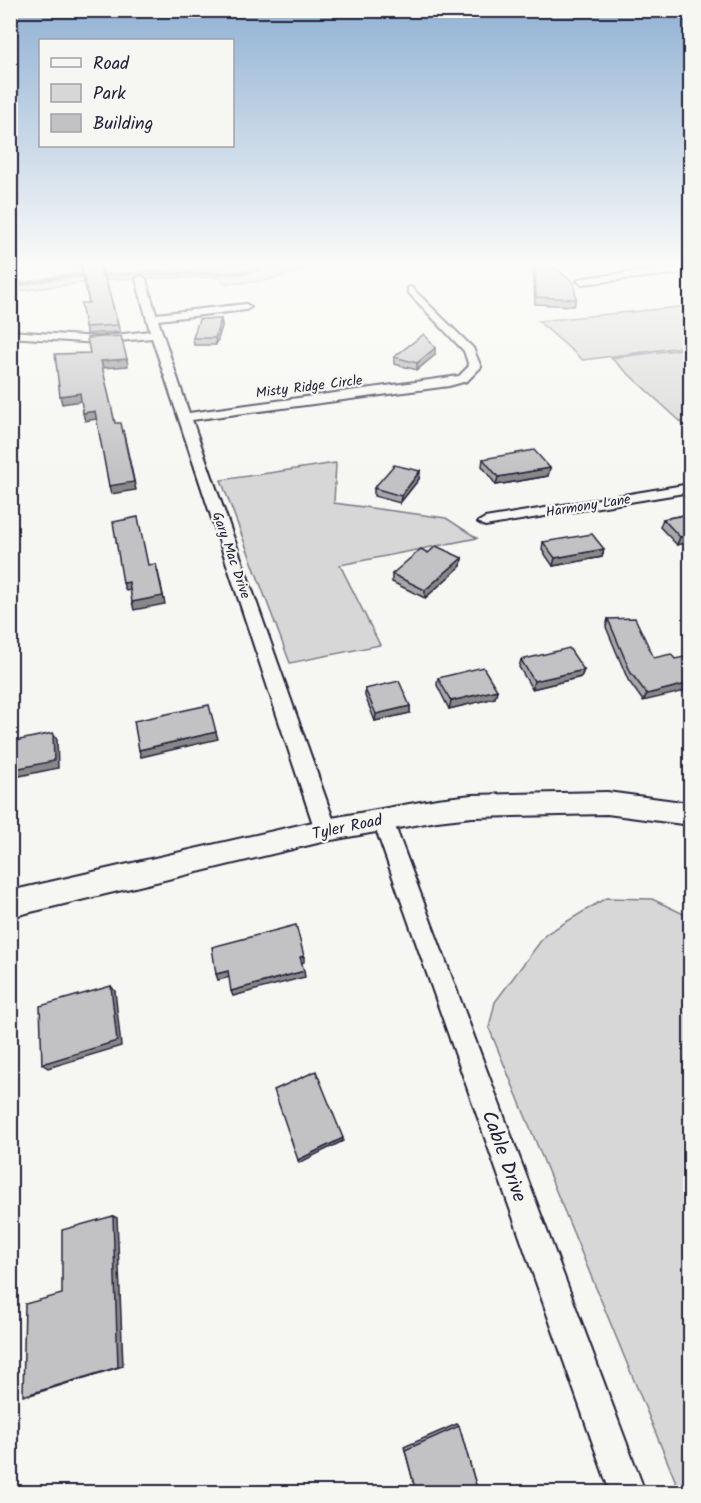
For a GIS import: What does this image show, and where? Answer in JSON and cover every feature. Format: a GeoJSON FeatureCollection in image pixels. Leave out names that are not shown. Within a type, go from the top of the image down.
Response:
{"type":"FeatureCollection","features":[{"type":"Feature","properties":{"kind":"street","name":"Misty Ridge Circle"},"geometry":{"type":"LineString","coordinates":[[184,417],[463,379],[475,367],[469,350],[453,333]]}},
{"type":"Feature","properties":{"kind":"street"},"geometry":{"type":"LineString","coordinates":[[10,334],[97,340],[156,334]]}},
{"type":"Feature","properties":{"kind":"street","name":"Gary Mac Drive"},"geometry":{"type":"LineString","coordinates":[[156,334],[326,831]]}},
{"type":"Feature","properties":{"kind":"street","name":"Harmony Lane"},"geometry":{"type":"LineString","coordinates":[[485,522],[690,488]]}},
{"type":"Feature","properties":{"kind":"street","name":"Tyler Road"},"geometry":{"type":"LineString","coordinates":[[10,903],[382,818],[472,806],[607,803],[690,814]]}},
{"type":"Feature","properties":{"kind":"street","name":"Cable Drive"},"geometry":{"type":"LineString","coordinates":[[382,818],[628,1492]]}},
{"type":"Feature","properties":{"kind":"green space"},"geometry":{"type":"Polygon","coordinates":[[[552,333],[690,333],[690,346],[583,360],[552,333]]]}},
{"type":"Feature","properties":{"kind":"green space"},"geometry":{"type":"Polygon","coordinates":[[[690,348],[690,430],[611,358],[690,348]]]}},
{"type":"Feature","properties":{"kind":"green space"},"geometry":{"type":"Polygon","coordinates":[[[336,463],[334,503],[446,518],[477,538],[340,565],[380,645],[290,663],[221,480],[336,463]]]}},
{"type":"Feature","properties":{"kind":"green space"},"geometry":{"type":"Polygon","coordinates":[[[606,898],[652,899],[690,917],[690,1492],[680,1492],[489,1028],[495,1002],[546,934],[606,898]]]}},
{"type":"Feature","properties":{"kind":"building"},"geometry":{"type":"Polygon","coordinates":[[[195,333],[217,333],[215,338],[193,338],[195,333]]]}},
{"type":"Feature","properties":{"kind":"building"},"geometry":{"type":"Polygon","coordinates":[[[424,334],[435,348],[417,363],[394,357],[424,334]]]}},
{"type":"Feature","properties":{"kind":"building"},"geometry":{"type":"Polygon","coordinates":[[[121,336],[127,359],[101,361],[115,423],[121,423],[134,482],[109,486],[95,411],[83,413],[80,393],[60,396],[55,354],[90,353],[87,338],[121,336]]]}},
{"type":"Feature","properties":{"kind":"building"},"geometry":{"type":"Polygon","coordinates":[[[534,450],[550,468],[498,477],[483,459],[534,450]]]}},
{"type":"Feature","properties":{"kind":"building"},"geometry":{"type":"Polygon","coordinates":[[[394,465],[420,471],[401,496],[374,488],[394,465]]]}},
{"type":"Feature","properties":{"kind":"building"},"geometry":{"type":"Polygon","coordinates":[[[690,514],[690,535],[680,537],[663,519],[690,514]]]}},
{"type":"Feature","properties":{"kind":"building"},"geometry":{"type":"Polygon","coordinates":[[[138,517],[148,565],[156,564],[163,596],[132,602],[129,582],[123,583],[113,522],[138,517]]]}},
{"type":"Feature","properties":{"kind":"building"},"geometry":{"type":"Polygon","coordinates":[[[592,534],[604,549],[555,558],[543,542],[592,534]]]}},
{"type":"Feature","properties":{"kind":"building"},"geometry":{"type":"Polygon","coordinates":[[[436,546],[462,558],[425,590],[392,574],[421,549],[428,553],[436,546]]]}},
{"type":"Feature","properties":{"kind":"building"},"geometry":{"type":"Polygon","coordinates":[[[635,618],[654,658],[671,654],[675,659],[690,657],[690,683],[647,694],[631,673],[608,619],[635,618]]]}},
{"type":"Feature","properties":{"kind":"building"},"geometry":{"type":"Polygon","coordinates":[[[569,648],[584,670],[534,681],[521,660],[569,648]]]}},
{"type":"Feature","properties":{"kind":"building"},"geometry":{"type":"Polygon","coordinates":[[[483,667],[497,690],[451,701],[438,678],[483,667]]]}},
{"type":"Feature","properties":{"kind":"building"},"geometry":{"type":"Polygon","coordinates":[[[399,681],[410,706],[376,714],[365,689],[399,681]]]}},
{"type":"Feature","properties":{"kind":"building"},"geometry":{"type":"Polygon","coordinates":[[[209,705],[216,732],[139,750],[134,721],[209,705]]]}},
{"type":"Feature","properties":{"kind":"building"},"geometry":{"type":"Polygon","coordinates":[[[53,733],[54,761],[10,770],[10,742],[53,733]]]}},
{"type":"Feature","properties":{"kind":"building"},"geometry":{"type":"Polygon","coordinates":[[[296,925],[304,956],[300,957],[304,971],[231,991],[228,971],[216,974],[212,947],[296,925]]]}},
{"type":"Feature","properties":{"kind":"building"},"geometry":{"type":"Polygon","coordinates":[[[111,986],[117,1041],[42,1064],[40,1006],[111,986]]]}},
{"type":"Feature","properties":{"kind":"building"},"geometry":{"type":"Polygon","coordinates":[[[316,1071],[343,1138],[298,1160],[274,1090],[316,1071]]]}},
{"type":"Feature","properties":{"kind":"building"},"geometry":{"type":"Polygon","coordinates":[[[113,1216],[118,1367],[23,1396],[25,1304],[62,1294],[62,1230],[113,1216]]]}},
{"type":"Feature","properties":{"kind":"building"},"geometry":{"type":"Polygon","coordinates":[[[459,1426],[478,1492],[416,1492],[405,1450],[459,1426]]]}}]}
